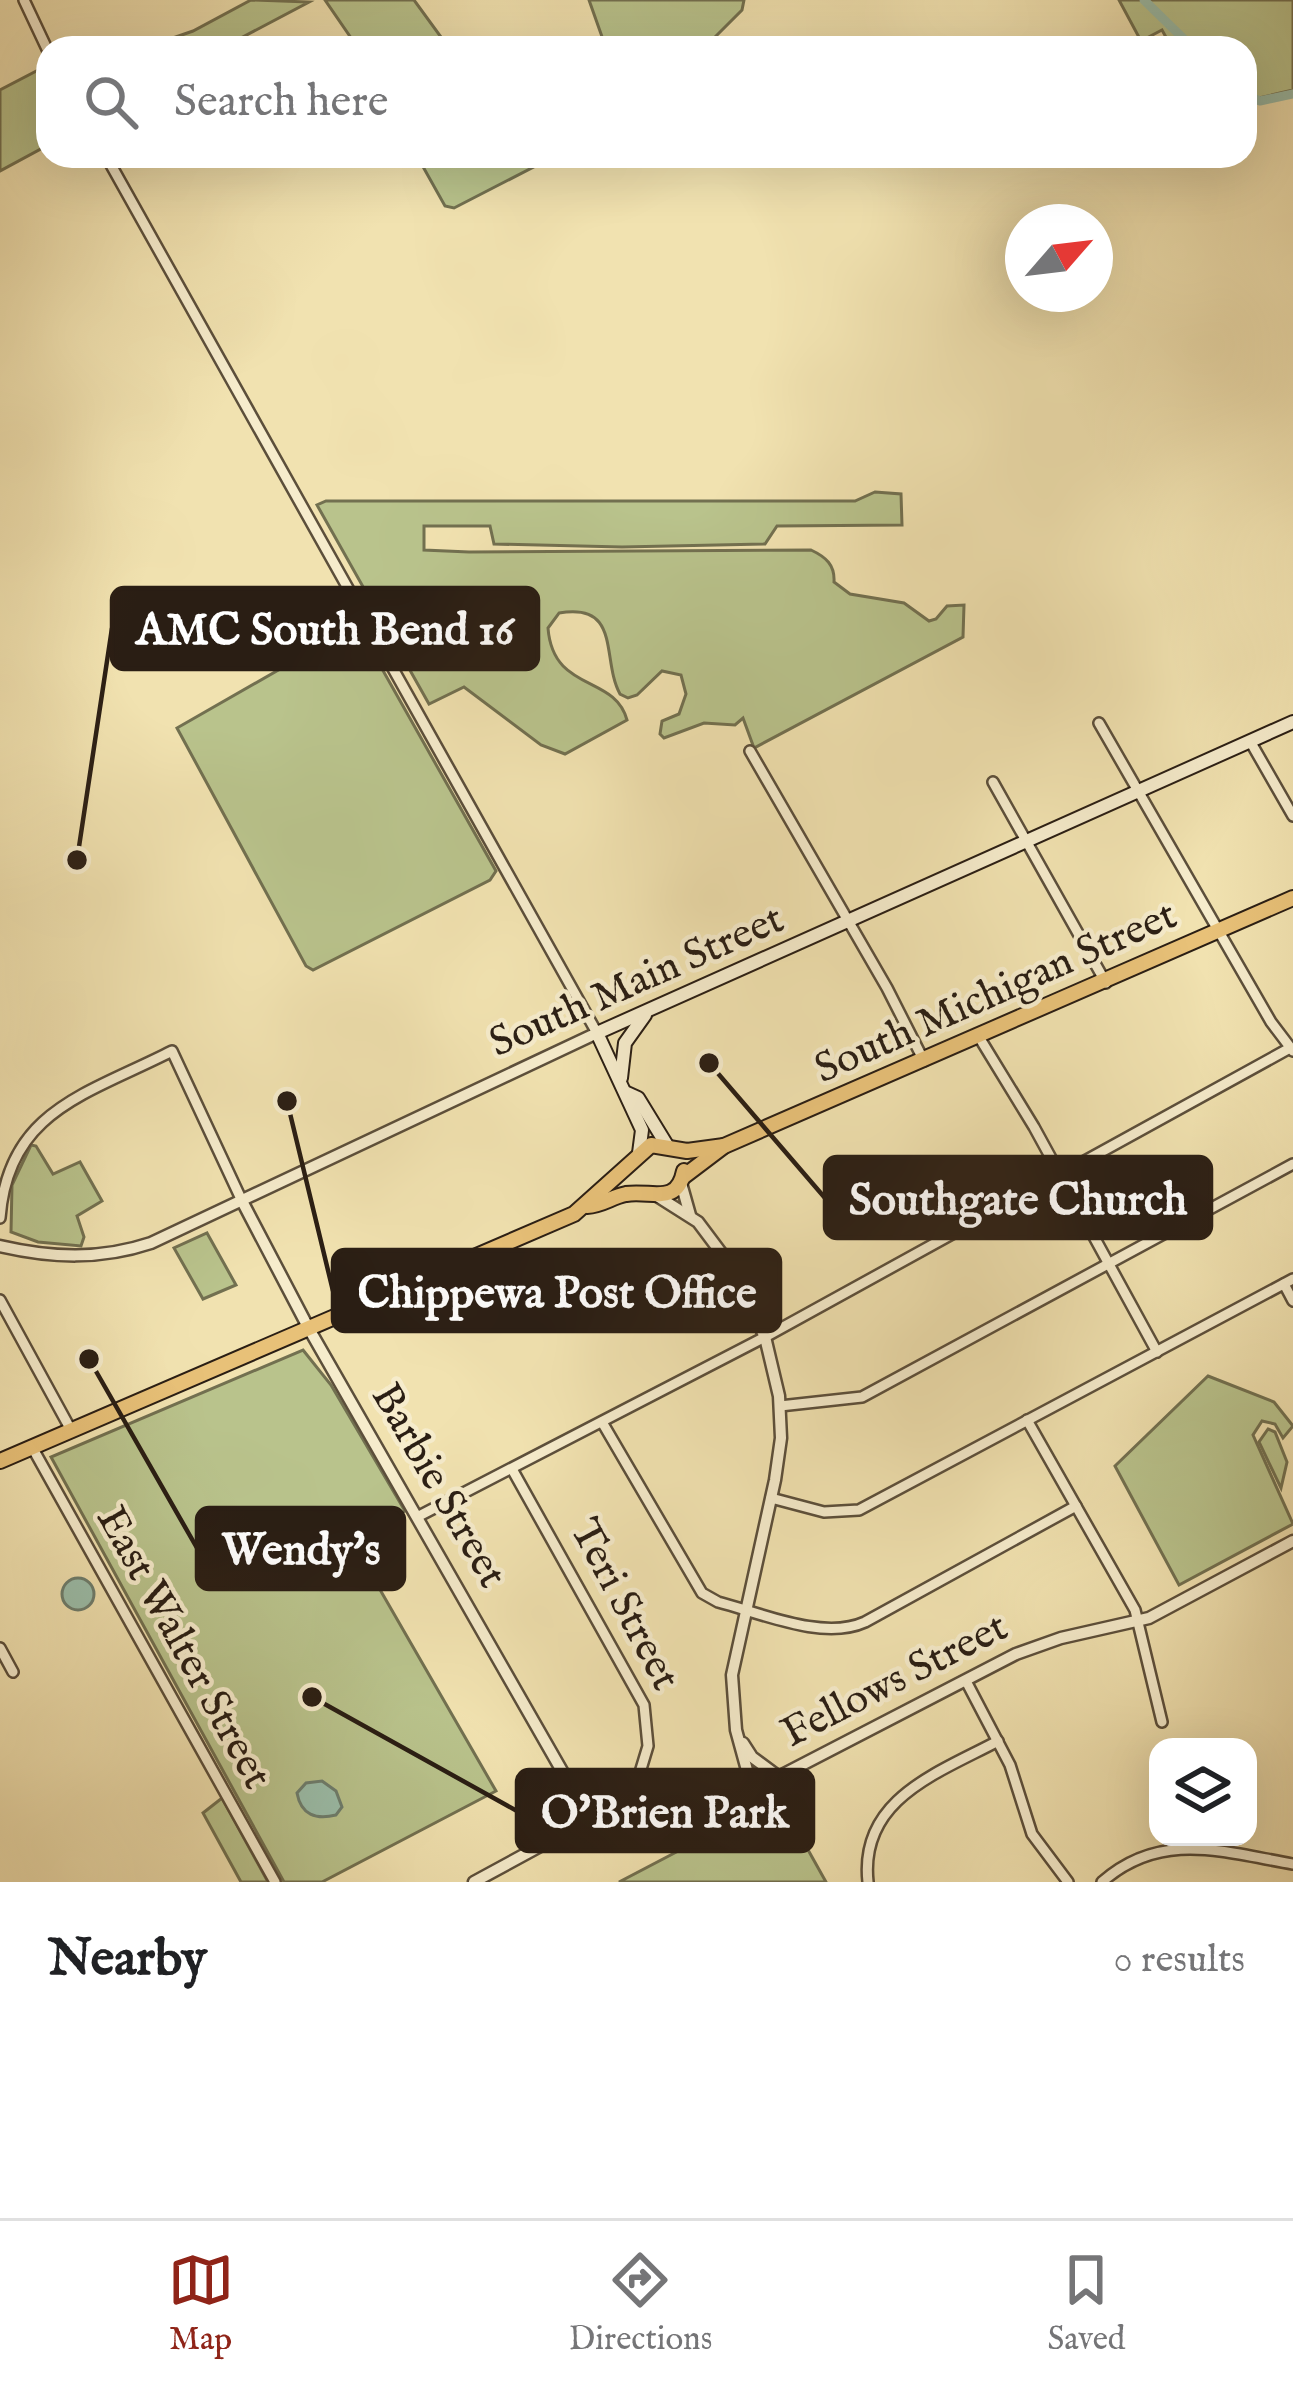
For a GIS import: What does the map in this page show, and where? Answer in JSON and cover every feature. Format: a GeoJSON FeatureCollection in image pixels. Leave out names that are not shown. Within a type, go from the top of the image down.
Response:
{"type":"FeatureCollection","features":[{"type":"Feature","properties":{"kind":"main road","name":"South Main Street"},"geometry":{"type":"LineString","coordinates":[[597,1033],[1293,722]]}},
{"type":"Feature","properties":{"kind":"main road","name":"South Michigan Street"},"geometry":{"type":"LineString","coordinates":[[682,1180],[724,1146],[1293,898]]}},
{"type":"Feature","properties":{"kind":"main road"},"geometry":{"type":"LineString","coordinates":[[624,1086],[626,1043],[649,1009]]}},
{"type":"Feature","properties":{"kind":"main road"},"geometry":{"type":"LineString","coordinates":[[597,1033],[642,1130],[633,1174],[652,1195]]}},
{"type":"Feature","properties":{"kind":"main road"},"geometry":{"type":"LineString","coordinates":[[0,1461],[587,1206],[623,1195],[671,1193],[682,1180],[683,1162],[638,1098],[624,1086]]}},
{"type":"Feature","properties":{"kind":"main road"},"geometry":{"type":"LineString","coordinates":[[587,1206],[651,1145],[671,1149]]}},
{"type":"Feature","properties":{"kind":"main road","name":"South Michigan Street"},"geometry":{"type":"LineString","coordinates":[[671,1149],[724,1146]]}},
{"type":"Feature","properties":{"kind":"street"},"geometry":{"type":"LineString","coordinates":[[24,0],[41,36]]}},
{"type":"Feature","properties":{"kind":"street"},"geometry":{"type":"LineString","coordinates":[[113,168],[597,1033]]}},
{"type":"Feature","properties":{"kind":"street"},"geometry":{"type":"LineString","coordinates":[[418,1516],[765,1337],[1292,1050],[1099,723]]}},
{"type":"Feature","properties":{"kind":"street"},"geometry":{"type":"LineString","coordinates":[[1250,741],[1293,816]]}},
{"type":"Feature","properties":{"kind":"street"},"geometry":{"type":"LineString","coordinates":[[750,751],[924,1061]]}},
{"type":"Feature","properties":{"kind":"street"},"geometry":{"type":"LineString","coordinates":[[993,782],[1106,982]]}},
{"type":"Feature","properties":{"kind":"street","name":"South Main Street"},"geometry":{"type":"LineString","coordinates":[[0,1246],[56,1256],[117,1253],[151,1243],[597,1033]]}},
{"type":"Feature","properties":{"kind":"street"},"geometry":{"type":"LineString","coordinates":[[979,1037],[1157,1352]]}},
{"type":"Feature","properties":{"kind":"street","name":"Barbie Street"},"geometry":{"type":"LineString","coordinates":[[0,1218],[5,1176],[13,1156],[37,1124],[172,1052],[308,1327],[590,1820]]}},
{"type":"Feature","properties":{"kind":"street"},"geometry":{"type":"LineString","coordinates":[[780,1406],[862,1397],[1293,1164]]}},
{"type":"Feature","properties":{"kind":"street"},"geometry":{"type":"LineString","coordinates":[[682,1180],[690,1215]]}},
{"type":"Feature","properties":{"kind":"street"},"geometry":{"type":"LineString","coordinates":[[652,1195],[690,1215],[712,1236],[731,1266],[765,1337],[780,1406],[779,1458],[732,1675],[736,1730],[753,1792]]}},
{"type":"Feature","properties":{"kind":"street"},"geometry":{"type":"LineString","coordinates":[[771,1498],[824,1512],[850,1513],[1288,1281],[1293,1301]]}},
{"type":"Feature","properties":{"kind":"street"},"geometry":{"type":"LineString","coordinates":[[2,1307],[71,1430]]}},
{"type":"Feature","properties":{"kind":"street"},"geometry":{"type":"LineString","coordinates":[[1027,1420],[1128,1597],[1162,1722]]}},
{"type":"Feature","properties":{"kind":"street"},"geometry":{"type":"LineString","coordinates":[[602,1422],[695,1586],[709,1598],[826,1628],[858,1626],[1076,1506]]}},
{"type":"Feature","properties":{"kind":"street","name":"East Walter Street"},"geometry":{"type":"LineString","coordinates":[[32,1447],[275,1882]]}},
{"type":"Feature","properties":{"kind":"street","name":"Teri Street"},"geometry":{"type":"LineString","coordinates":[[512,1469],[638,1692],[649,1731],[638,1779]]}},
{"type":"Feature","properties":{"kind":"street","name":"Fellows Street"},"geometry":{"type":"LineString","coordinates":[[638,1779],[687,1801],[722,1802],[753,1792],[1037,1646],[1138,1622],[1293,1541]]}},
{"type":"Feature","properties":{"kind":"street"},"geometry":{"type":"LineString","coordinates":[[0,1648],[13,1672]]}},
{"type":"Feature","properties":{"kind":"street"},"geometry":{"type":"LineString","coordinates":[[966,1681],[1016,1777],[1032,1834],[1068,1882]]}},
{"type":"Feature","properties":{"kind":"street"},"geometry":{"type":"LineString","coordinates":[[736,1730],[752,1757],[779,1777]]}},
{"type":"Feature","properties":{"kind":"street"},"geometry":{"type":"LineString","coordinates":[[868,1882],[873,1834],[890,1805],[916,1784],[998,1741]]}},
{"type":"Feature","properties":{"kind":"street"},"geometry":{"type":"LineString","coordinates":[[475,1882],[621,1801],[638,1779]]}},
{"type":"Feature","properties":{"kind":"street"},"geometry":{"type":"LineString","coordinates":[[1102,1882],[1132,1860],[1171,1849],[1293,1864]]}},
{"type":"Feature","properties":{"kind":"green space"},"geometry":{"type":"Polygon","coordinates":[[[251,0],[309,2],[245,36],[179,36],[251,0]]]}},
{"type":"Feature","properties":{"kind":"green space"},"geometry":{"type":"Polygon","coordinates":[[[325,0],[414,0],[440,36],[350,36],[325,0]]]}},
{"type":"Feature","properties":{"kind":"green space"},"geometry":{"type":"Polygon","coordinates":[[[589,0],[744,0],[742,10],[716,36],[602,36],[589,0]]]}},
{"type":"Feature","properties":{"kind":"green space"},"geometry":{"type":"Polygon","coordinates":[[[1119,0],[1293,0],[1293,90],[1257,97],[1257,36],[1165,36],[1162,30],[1138,36],[1119,0]]]}},
{"type":"Feature","properties":{"kind":"green space"},"geometry":{"type":"Polygon","coordinates":[[[36,71],[36,152],[0,171],[0,90],[36,71]]]}},
{"type":"Feature","properties":{"kind":"green space"},"geometry":{"type":"Polygon","coordinates":[[[424,168],[532,168],[454,208],[445,206],[424,168]]]}},
{"type":"Feature","properties":{"kind":"green space"},"geometry":{"type":"Polygon","coordinates":[[[875,492],[901,494],[902,525],[777,526],[765,544],[494,544],[490,526],[424,526],[424,550],[811,550],[828,562],[834,582],[850,594],[904,603],[929,621],[947,606],[964,605],[963,637],[754,748],[743,718],[735,725],[704,723],[664,738],[662,721],[679,714],[686,694],[681,675],[662,671],[637,695],[620,694],[601,625],[579,612],[559,613],[548,628],[552,649],[572,674],[610,695],[627,720],[565,754],[541,745],[464,687],[429,704],[317,505],[326,501],[855,501],[875,492]]]}},
{"type":"Feature","properties":{"kind":"green space"},"geometry":{"type":"Polygon","coordinates":[[[359,628],[496,871],[490,880],[313,970],[306,966],[177,728],[359,628]]]}},
{"type":"Feature","properties":{"kind":"green space"},"geometry":{"type":"Polygon","coordinates":[[[31,1145],[53,1174],[80,1162],[102,1201],[77,1216],[84,1237],[81,1246],[38,1242],[11,1232],[12,1185],[31,1145]]]}},
{"type":"Feature","properties":{"kind":"green space"},"geometry":{"type":"Polygon","coordinates":[[[207,1233],[236,1285],[203,1299],[174,1248],[207,1233]]]}},
{"type":"Feature","properties":{"kind":"green space"},"geometry":{"type":"Polygon","coordinates":[[[303,1350],[331,1385],[405,1511],[352,1541],[496,1791],[322,1882],[284,1882],[51,1457],[303,1350]]]}},
{"type":"Feature","properties":{"kind":"green space"},"geometry":{"type":"Polygon","coordinates":[[[1208,1376],[1274,1402],[1293,1426],[1283,1438],[1275,1424],[1262,1421],[1253,1435],[1293,1524],[1179,1585],[1115,1466],[1208,1376]]]}},
{"type":"Feature","properties":{"kind":"green space"},"geometry":{"type":"Polygon","coordinates":[[[1268,1429],[1275,1432],[1287,1462],[1281,1488],[1259,1442],[1268,1429]]]}},
{"type":"Feature","properties":{"kind":"green space"},"geometry":{"type":"Polygon","coordinates":[[[774,1789],[826,1882],[619,1882],[768,1804],[764,1795],[774,1789]]]}},
{"type":"Feature","properties":{"kind":"green space"},"geometry":{"type":"Polygon","coordinates":[[[222,1798],[268,1882],[241,1882],[203,1813],[222,1798]]]}},
{"type":"Feature","properties":{"kind":"shaded area"},"geometry":{"type":"Polygon","coordinates":[[[78,1578],[89,1583],[94,1594],[89,1605],[78,1610],[67,1605],[62,1594],[67,1583],[78,1578]]]}},
{"type":"Feature","properties":{"kind":"shaded area"},"geometry":{"type":"Polygon","coordinates":[[[322,1781],[336,1791],[342,1807],[336,1815],[310,1814],[299,1800],[297,1793],[306,1783],[322,1781]]]}},
{"type":"Feature","properties":{"kind":"waterway"},"geometry":{"type":"LineString","coordinates":[[1144,0],[1181,36]]}},
{"type":"Feature","properties":{"kind":"waterway"},"geometry":{"type":"LineString","coordinates":[[1257,100],[1293,94]]}},
{"type":"Feature","properties":{"kind":"place","name":"AMC South Bend 16"},"geometry":{"type":"Point","coordinates":[77,860]}},
{"type":"Feature","properties":{"kind":"place","name":"Southgate Church"},"geometry":{"type":"Point","coordinates":[709,1063]}},
{"type":"Feature","properties":{"kind":"place","name":"Chippewa Post Office"},"geometry":{"type":"Point","coordinates":[287,1101]}},
{"type":"Feature","properties":{"kind":"place","name":"Wendy's"},"geometry":{"type":"Point","coordinates":[89,1359]}},
{"type":"Feature","properties":{"kind":"place","name":"O'Brien Park"},"geometry":{"type":"Point","coordinates":[312,1697]}}]}
